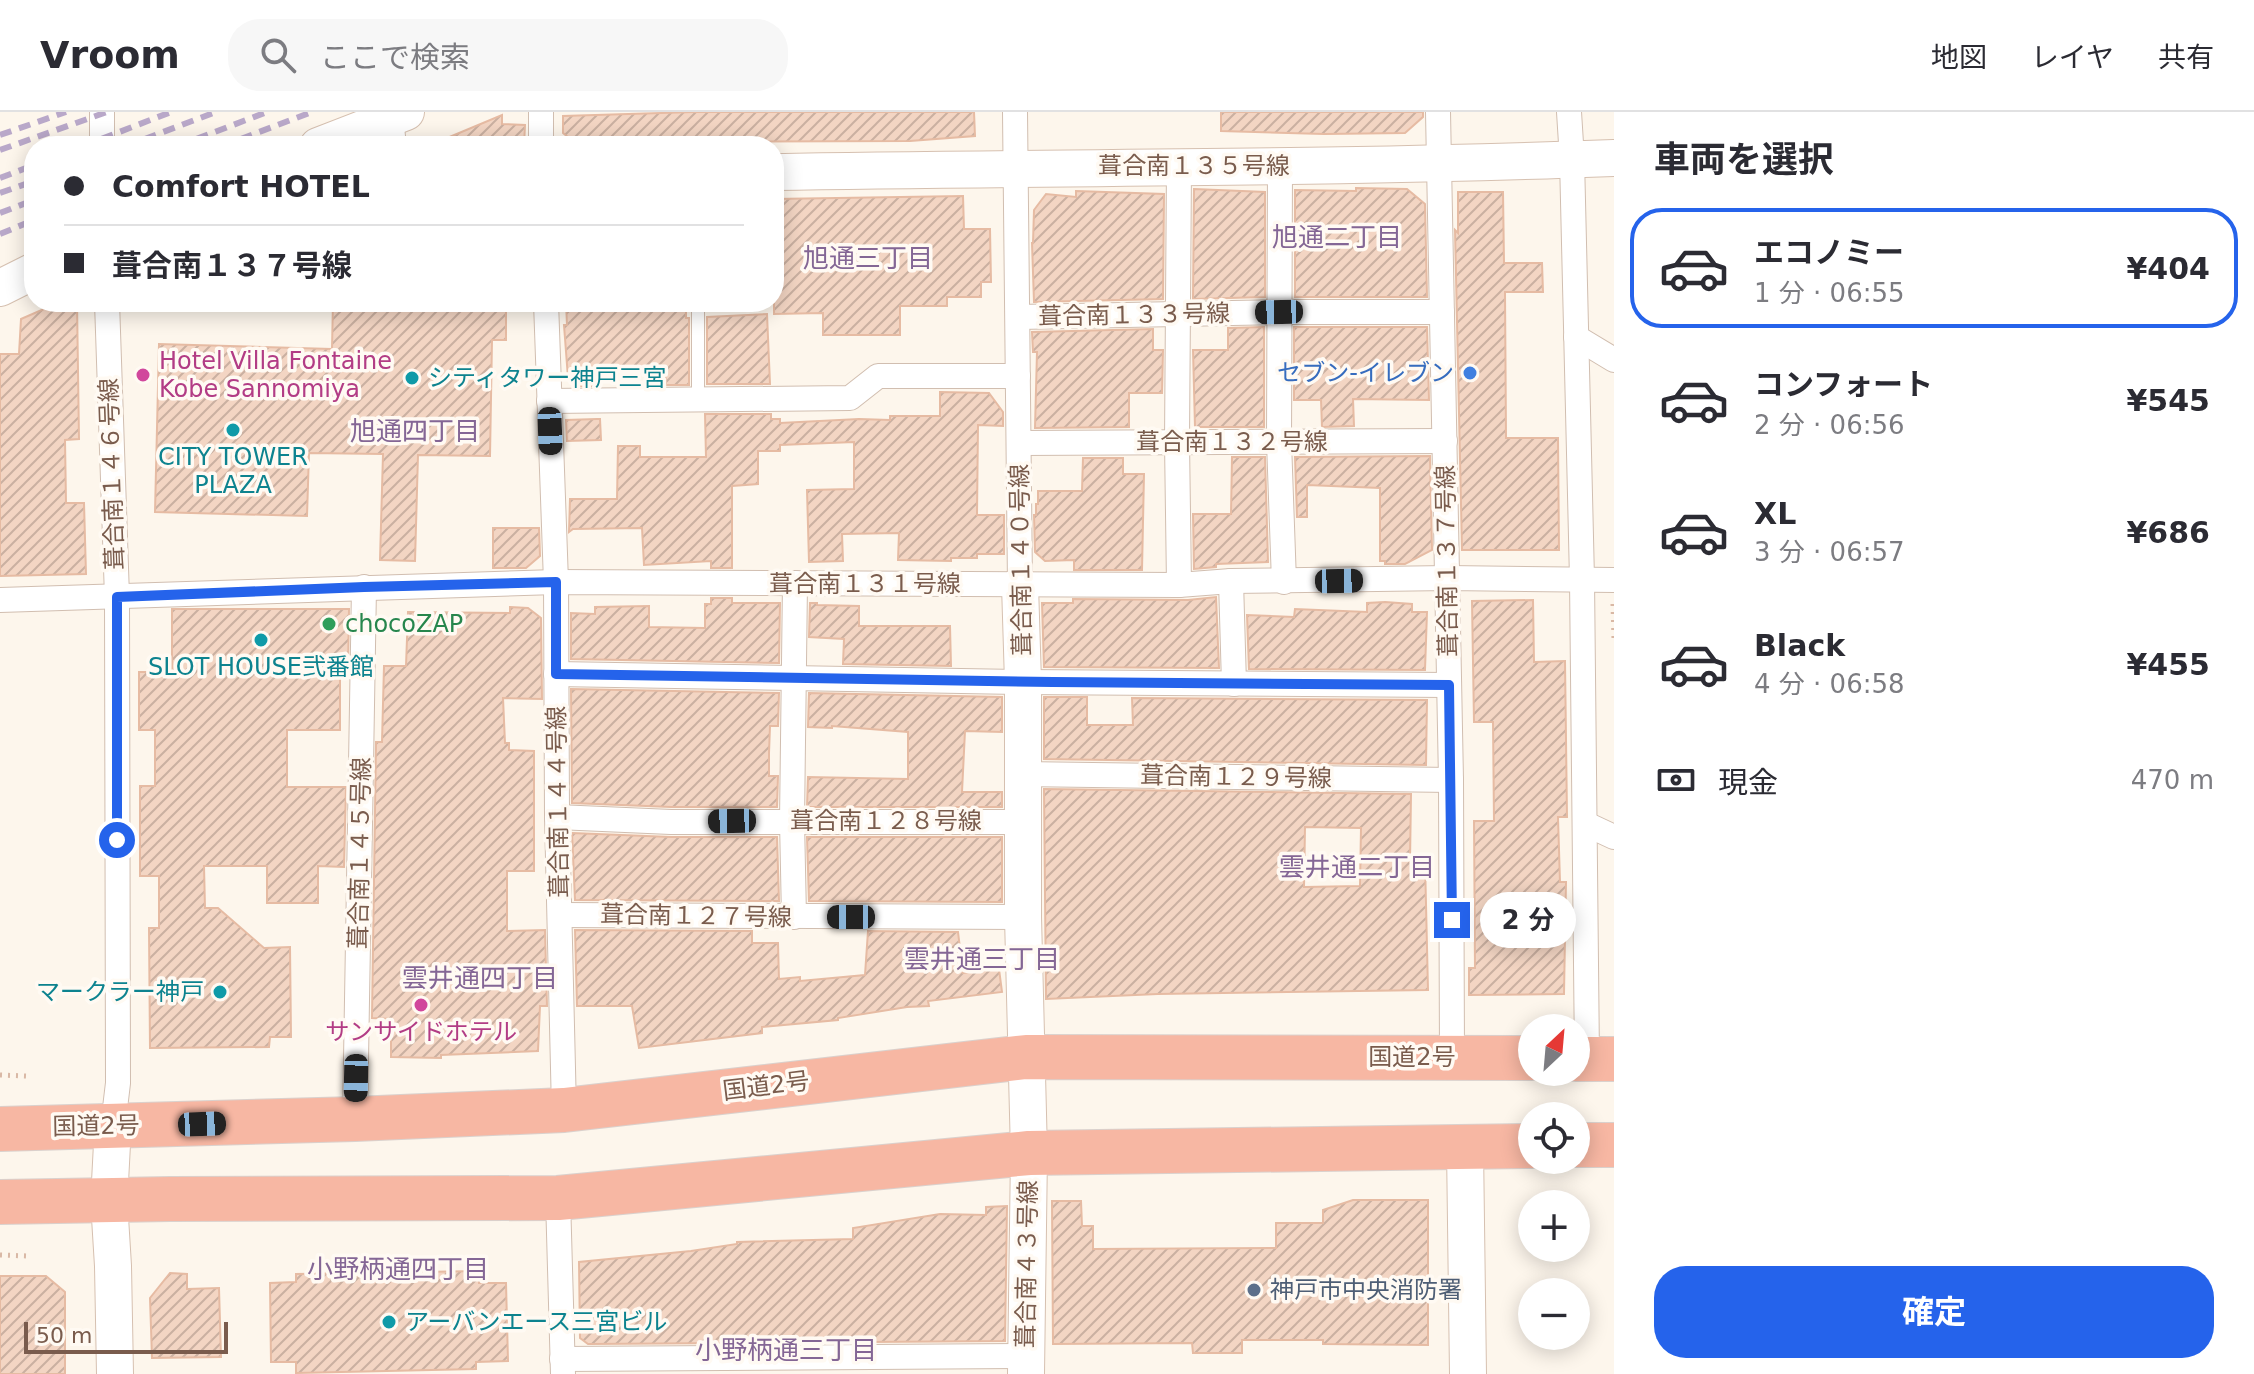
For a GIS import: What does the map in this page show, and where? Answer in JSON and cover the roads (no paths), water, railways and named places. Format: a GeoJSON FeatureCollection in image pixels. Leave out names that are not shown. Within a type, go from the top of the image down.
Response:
{"type":"FeatureCollection","features":[{"type":"Feature","properties":{"kind":"highway","name":"国道2号"},"geometry":{"type":"LineString","coordinates":[[0,1129],[564,1110],[1026,1057],[1518,1058]]}},
{"type":"Feature","properties":{"kind":"highway"},"geometry":{"type":"LineString","coordinates":[[1590,1145],[1614,1145]]}},
{"type":"Feature","properties":{"kind":"highway"},"geometry":{"type":"LineString","coordinates":[[0,1202],[558,1198],[1029,1153],[1518,1146]]}},
{"type":"Feature","properties":{"kind":"street"},"geometry":{"type":"LineString","coordinates":[[102,112],[102,136]]}},
{"type":"Feature","properties":{"kind":"street"},"geometry":{"type":"LineString","coordinates":[[541,112],[541,136]]}},
{"type":"Feature","properties":{"kind":"street","name":"葺合南１４０号線"},"geometry":{"type":"LineString","coordinates":[[1015,112],[1026,1057]]}},
{"type":"Feature","properties":{"kind":"street","name":"葺合南１３７号線"},"geometry":{"type":"LineString","coordinates":[[1438,112],[1451,780],[1452,1057]]}},
{"type":"Feature","properties":{"kind":"street"},"geometry":{"type":"LineString","coordinates":[[1569,112],[1592,1059]]}},
{"type":"Feature","properties":{"kind":"street"},"geometry":{"type":"LineString","coordinates":[[356,136],[397,125]]}},
{"type":"Feature","properties":{"kind":"street","name":"葺合南１３５号線"},"geometry":{"type":"LineString","coordinates":[[784,172],[1280,166],[1614,158]]}},
{"type":"Feature","properties":{"kind":"street"},"geometry":{"type":"LineString","coordinates":[[1179,166],[1179,585]]}},
{"type":"Feature","properties":{"kind":"street"},"geometry":{"type":"LineString","coordinates":[[1280,166],[1279,442],[1284,582]]}},
{"type":"Feature","properties":{"kind":"street"},"geometry":{"type":"LineString","coordinates":[[0,288],[24,276]]}},
{"type":"Feature","properties":{"kind":"street","name":"葺合南１４６号線"},"geometry":{"type":"LineString","coordinates":[[107,312],[117,597],[118,1083],[113,1125]]}},
{"type":"Feature","properties":{"kind":"street","name":"葺合南１４４号線"},"geometry":{"type":"LineString","coordinates":[[546,312],[556,582],[557,817],[564,1110]]}},
{"type":"Feature","properties":{"kind":"street","name":"葺合南１３３号線"},"geometry":{"type":"LineString","coordinates":[[1018,317],[1442,312]]}},
{"type":"Feature","properties":{"kind":"street"},"geometry":{"type":"LineString","coordinates":[[1576,337],[1614,360]]}},
{"type":"Feature","properties":{"kind":"street"},"geometry":{"type":"LineString","coordinates":[[549,401],[850,398],[878,376],[1018,376]]}},
{"type":"Feature","properties":{"kind":"street","name":"葺合南１３２号線"},"geometry":{"type":"LineString","coordinates":[[1019,443],[1445,441]]}},
{"type":"Feature","properties":{"kind":"street","name":"葺合南１３１号線"},"geometry":{"type":"LineString","coordinates":[[0,600],[556,582],[1179,585],[1231,581],[1448,578],[1614,580]]}},
{"type":"Feature","properties":{"kind":"street"},"geometry":{"type":"LineString","coordinates":[[1231,581],[1234,684]]}},
{"type":"Feature","properties":{"kind":"street"},"geometry":{"type":"LineString","coordinates":[[794,917],[795,583]]}},
{"type":"Feature","properties":{"kind":"street","name":"葺合南１４５号線"},"geometry":{"type":"LineString","coordinates":[[355,1119],[364,587]]}},
{"type":"Feature","properties":{"kind":"street"},"geometry":{"type":"LineString","coordinates":[[556,674],[1449,685]]}},
{"type":"Feature","properties":{"kind":"street","name":"葺合南１２９号線"},"geometry":{"type":"LineString","coordinates":[[1021,774],[1451,780]]}},
{"type":"Feature","properties":{"kind":"street","name":"葺合南１２８号線"},"geometry":{"type":"LineString","coordinates":[[557,817],[671,822],[1023,822]]}},
{"type":"Feature","properties":{"kind":"street"},"geometry":{"type":"LineString","coordinates":[[1586,824],[1614,837]]}},
{"type":"Feature","properties":{"kind":"street","name":"葺合南１２７号線"},"geometry":{"type":"LineString","coordinates":[[561,915],[1023,917]]}},
{"type":"Feature","properties":{"kind":"street","name":"葺合南４３号線"},"geometry":{"type":"LineString","coordinates":[[1026,1057],[1029,1153],[1026,1365]]}},
{"type":"Feature","properties":{"kind":"street"},"geometry":{"type":"LineString","coordinates":[[113,1125],[109,1201],[115,1374]]}},
{"type":"Feature","properties":{"kind":"street"},"geometry":{"type":"LineString","coordinates":[[1465,1147],[1468,1374]]}},
{"type":"Feature","properties":{"kind":"street"},"geometry":{"type":"LineString","coordinates":[[558,1198],[562,1367],[1026,1365]]}},
{"type":"Feature","properties":{"kind":"lane"},"geometry":{"type":"LineString","coordinates":[[698,312],[698,400]]}},
{"type":"Feature","properties":{"kind":"railway"},"geometry":{"type":"LineString","coordinates":[[0,135],[66,112]]}},
{"type":"Feature","properties":{"kind":"railway"},"geometry":{"type":"LineString","coordinates":[[39,136],[107,112]]}},
{"type":"Feature","properties":{"kind":"railway"},"geometry":{"type":"LineString","coordinates":[[109,136],[171,112]]}},
{"type":"Feature","properties":{"kind":"railway"},"geometry":{"type":"LineString","coordinates":[[152,136],[216,112]]}},
{"type":"Feature","properties":{"kind":"railway"},"geometry":{"type":"LineString","coordinates":[[204,136],[267,112]]}},
{"type":"Feature","properties":{"kind":"railway"},"geometry":{"type":"LineString","coordinates":[[248,136],[312,112]]}},
{"type":"Feature","properties":{"kind":"railway"},"geometry":{"type":"LineString","coordinates":[[0,150],[24,141]]}},
{"type":"Feature","properties":{"kind":"railway"},"geometry":{"type":"LineString","coordinates":[[0,178],[24,169]]}},
{"type":"Feature","properties":{"kind":"railway"},"geometry":{"type":"LineString","coordinates":[[0,193],[24,185]]}},
{"type":"Feature","properties":{"kind":"railway"},"geometry":{"type":"LineString","coordinates":[[0,213],[24,204]]}},
{"type":"Feature","properties":{"kind":"railway"},"geometry":{"type":"LineString","coordinates":[[0,234],[24,224]]}},
{"type":"Feature","properties":{"kind":"place","name":"セブン-イレブン"},"geometry":{"type":"Point","coordinates":[1470,373]}},
{"type":"Feature","properties":{"kind":"place","name":"Hotel Villa Fontaine Kobe Sannomiya"},"geometry":{"type":"Point","coordinates":[143,375]}},
{"type":"Feature","properties":{"kind":"place","name":"シティタワー神戸三宮"},"geometry":{"type":"Point","coordinates":[412,378]}},
{"type":"Feature","properties":{"kind":"place","name":"CITY TOWER PLAZA"},"geometry":{"type":"Point","coordinates":[233,430]}},
{"type":"Feature","properties":{"kind":"place","name":"chocoZAP"},"geometry":{"type":"Point","coordinates":[329,624]}},
{"type":"Feature","properties":{"kind":"place","name":"SLOT HOUSE弐番館"},"geometry":{"type":"Point","coordinates":[261,640]}},
{"type":"Feature","properties":{"kind":"place","name":"マークラー神戸"},"geometry":{"type":"Point","coordinates":[220,992]}},
{"type":"Feature","properties":{"kind":"place","name":"サンサイドホテル"},"geometry":{"type":"Point","coordinates":[421,1005]}},
{"type":"Feature","properties":{"kind":"place","name":"神戸市中央消防署"},"geometry":{"type":"Point","coordinates":[1254,1290]}},
{"type":"Feature","properties":{"kind":"place","name":"アーバンエース三宮ビル"},"geometry":{"type":"Point","coordinates":[389,1322]}},
{"type":"Feature","properties":{"kind":"district","name":"旭通二丁目"},"geometry":{"type":"Point","coordinates":[1337,237]}},
{"type":"Feature","properties":{"kind":"district","name":"旭通三丁目"},"geometry":{"type":"Point","coordinates":[868,258]}},
{"type":"Feature","properties":{"kind":"district","name":"旭通四丁目"},"geometry":{"type":"Point","coordinates":[415,431]}},
{"type":"Feature","properties":{"kind":"district","name":"雲井通二丁目"},"geometry":{"type":"Point","coordinates":[1357,867]}},
{"type":"Feature","properties":{"kind":"district","name":"雲井通三丁目"},"geometry":{"type":"Point","coordinates":[982,959]}},
{"type":"Feature","properties":{"kind":"district","name":"雲井通四丁目"},"geometry":{"type":"Point","coordinates":[480,978]}},
{"type":"Feature","properties":{"kind":"district","name":"小野柄通四丁目"},"geometry":{"type":"Point","coordinates":[398,1269]}},
{"type":"Feature","properties":{"kind":"district","name":"小野柄通三丁目"},"geometry":{"type":"Point","coordinates":[786,1350]}}]}
